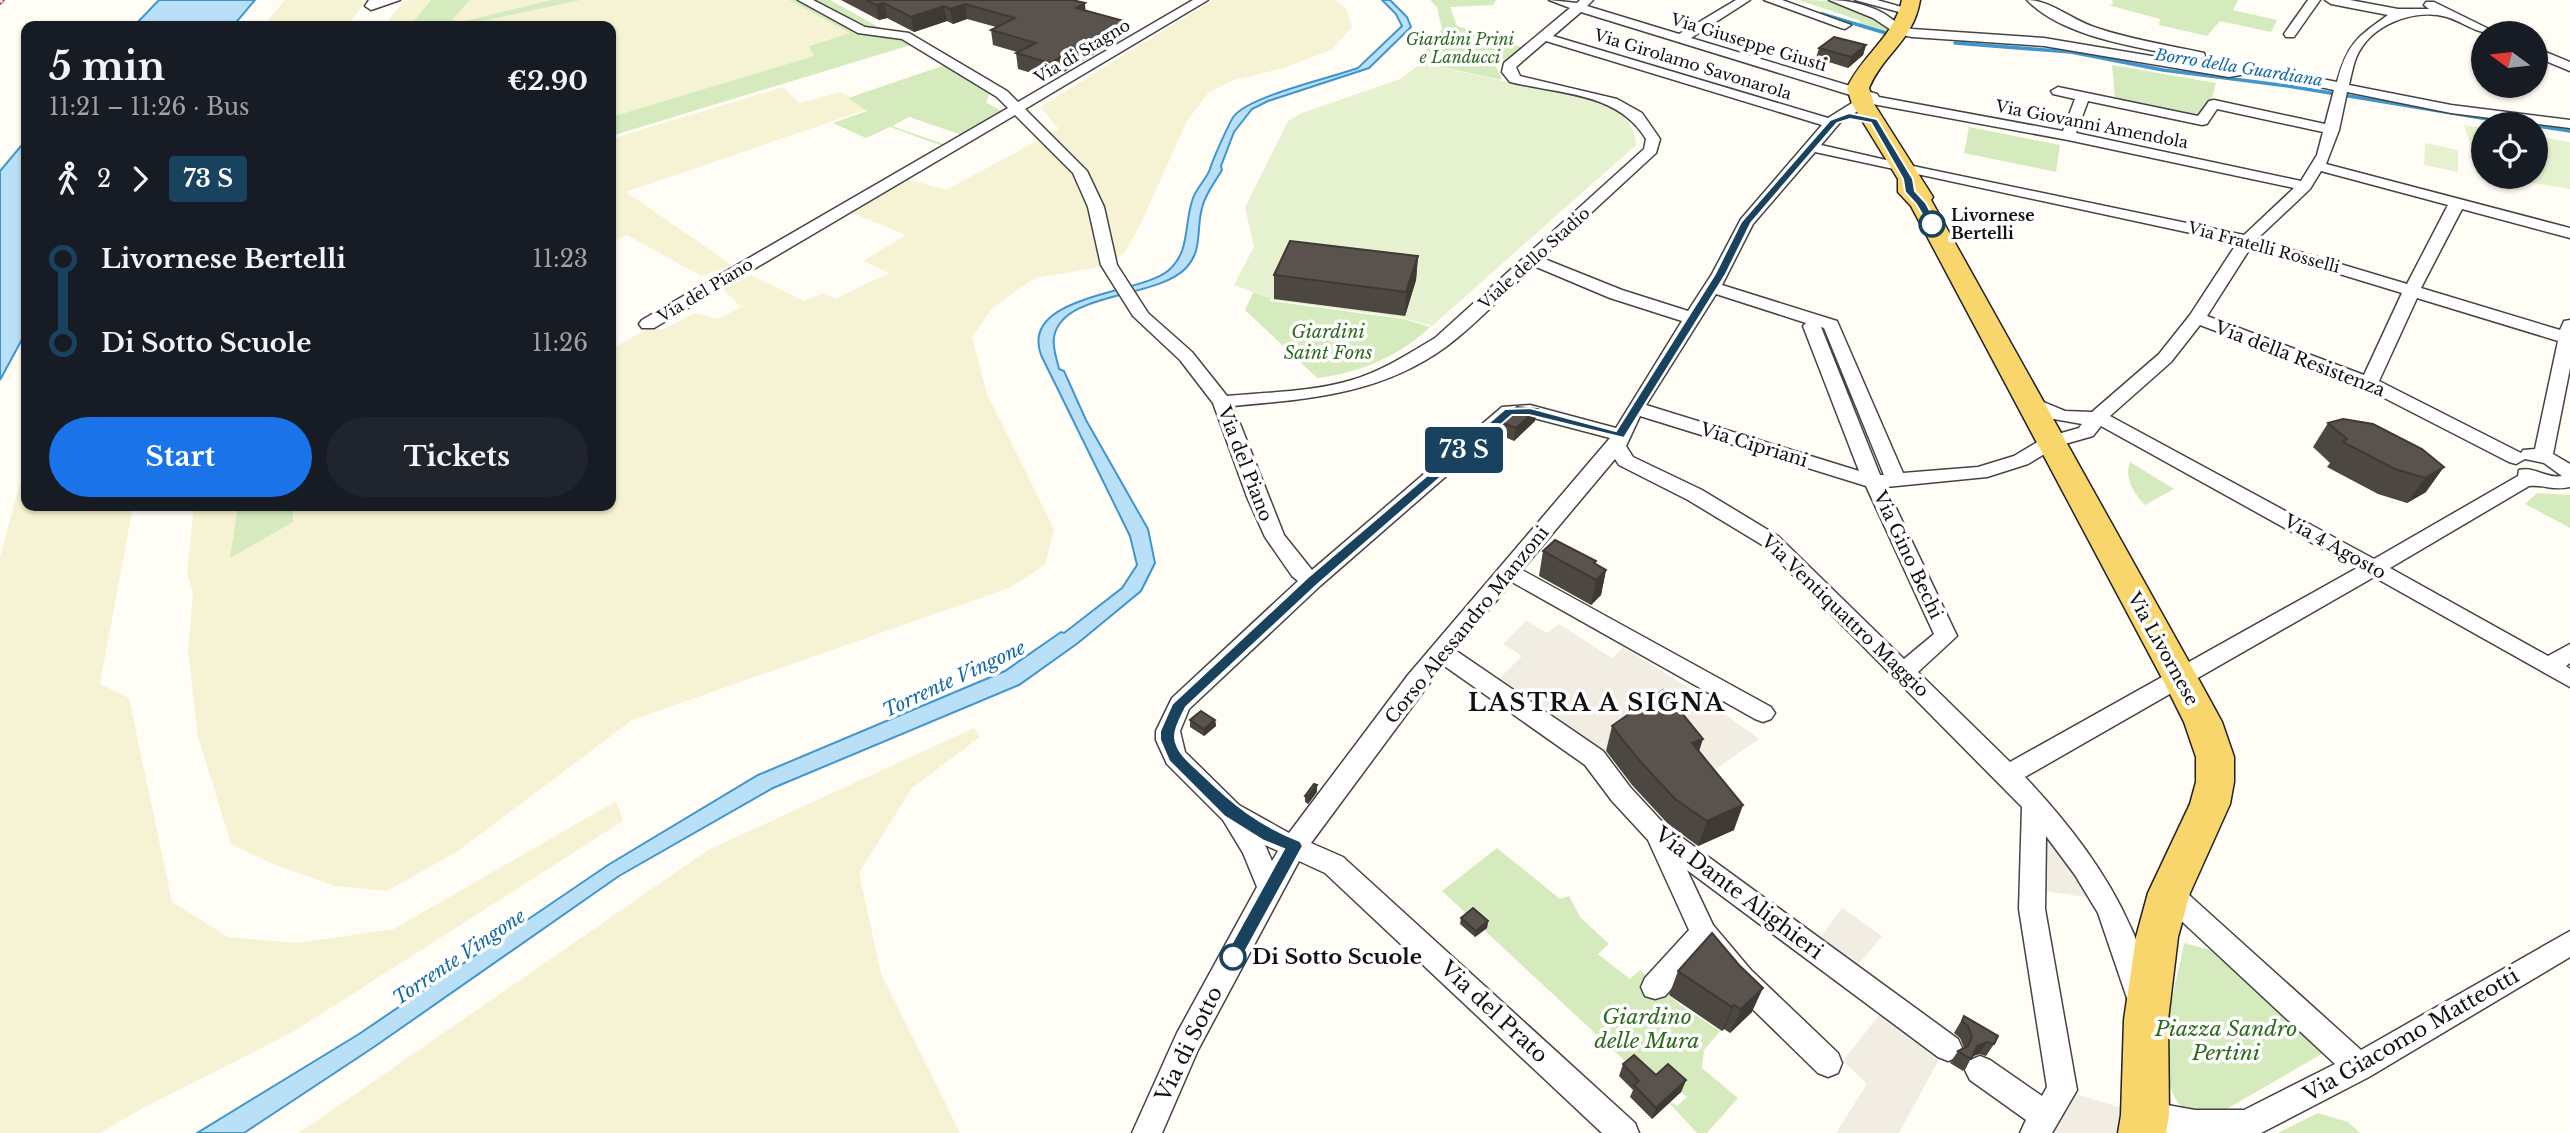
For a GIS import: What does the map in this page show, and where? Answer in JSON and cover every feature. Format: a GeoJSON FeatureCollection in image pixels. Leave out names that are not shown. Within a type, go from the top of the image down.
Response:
{"type":"FeatureCollection","features":[{"type":"Feature","properties":{"kind":"main road"},"geometry":{"type":"LineString","coordinates":[[1862,112],[1882,55],[1902,31],[1911,5]]}},
{"type":"Feature","properties":{"kind":"main road","name":"Via Livornese"},"geometry":{"type":"LineString","coordinates":[[1862,112],[1911,180],[2181,680],[2215,757],[2215,782],[2210,804],[2169,893],[2157,937],[2146,1020],[2144,1124]]}},
{"type":"Feature","properties":{"kind":"street"},"geometry":{"type":"LineString","coordinates":[[375,0],[371,6],[394,0]]}},
{"type":"Feature","properties":{"kind":"street","name":"Via del Piano"},"geometry":{"type":"LineString","coordinates":[[804,0],[862,30],[905,36],[1002,93],[1080,172],[1096,207],[1109,265],[1142,316],[1186,356],[1222,402],[1257,497],[1275,537],[1299,571],[1312,581]]}},
{"type":"Feature","properties":{"kind":"street","name":"Via di Stagno"},"geometry":{"type":"LineString","coordinates":[[1017,111],[1202,0]]}},
{"type":"Feature","properties":{"kind":"street","name":"Via Giuseppe Giusti"},"geometry":{"type":"LineString","coordinates":[[1555,0],[1582,4],[1680,39],[1862,112]]}},
{"type":"Feature","properties":{"kind":"street"},"geometry":{"type":"LineString","coordinates":[[1680,39],[1744,0]]}},
{"type":"Feature","properties":{"kind":"street"},"geometry":{"type":"LineString","coordinates":[[1770,0],[1844,24]]}},
{"type":"Feature","properties":{"kind":"street"},"geometry":{"type":"LineString","coordinates":[[1835,0],[1911,5]]}},
{"type":"Feature","properties":{"kind":"street"},"geometry":{"type":"LineString","coordinates":[[2033,0],[2048,12],[2103,33],[2252,69],[2340,94],[2570,124]]}},
{"type":"Feature","properties":{"kind":"street"},"geometry":{"type":"LineString","coordinates":[[2290,34],[2314,0]]}},
{"type":"Feature","properties":{"kind":"street"},"geometry":{"type":"LineString","coordinates":[[2330,0],[2399,4],[2417,11],[2460,20]]}},
{"type":"Feature","properties":{"kind":"street"},"geometry":{"type":"LineString","coordinates":[[2410,0],[2425,2],[2471,25]]}},
{"type":"Feature","properties":{"kind":"street"},"geometry":{"type":"LineString","coordinates":[[1865,3],[1902,31],[1935,36],[2044,42],[2229,73],[2252,69]]}},
{"type":"Feature","properties":{"kind":"street"},"geometry":{"type":"LineString","coordinates":[[1544,37],[1582,4]]}},
{"type":"Feature","properties":{"kind":"street"},"geometry":{"type":"LineString","coordinates":[[2056,452],[2092,425],[2165,358],[2197,318],[2248,240],[2305,186],[2318,166],[2332,130],[2350,56],[2358,44],[2399,4]]}},
{"type":"Feature","properties":{"kind":"street","name":"Viale dello Stadio"},"geometry":{"type":"LineString","coordinates":[[1222,402],[1328,392],[1360,384],[1405,364],[1441,342],[1651,150],[1653,139],[1637,115],[1621,106],[1516,79],[1509,72],[1509,66],[1544,37]]}},
{"type":"Feature","properties":{"kind":"street","name":"Via Girolamo Savonarola"},"geometry":{"type":"LineString","coordinates":[[1544,37],[1862,112]]}},
{"type":"Feature","properties":{"kind":"street"},"geometry":{"type":"LineString","coordinates":[[2548,57],[2570,67]]}},
{"type":"Feature","properties":{"kind":"street"},"geometry":{"type":"LineString","coordinates":[[2058,91],[2202,121],[2214,104],[2332,130]]}},
{"type":"Feature","properties":{"kind":"street"},"geometry":{"type":"LineString","coordinates":[[2068,136],[2083,96]]}},
{"type":"Feature","properties":{"kind":"street","name":"Via del Piano"},"geometry":{"type":"LineString","coordinates":[[648,324],[1017,111]]}},
{"type":"Feature","properties":{"kind":"street"},"geometry":{"type":"LineString","coordinates":[[1621,447],[1635,408],[1712,287],[1746,222],[1813,147],[1862,112]]}},
{"type":"Feature","properties":{"kind":"street","name":"Via Giovanni Amendola"},"geometry":{"type":"LineString","coordinates":[[1862,112],[2068,136],[2305,186]]}},
{"type":"Feature","properties":{"kind":"street","name":"Via Fratelli Rosselli"},"geometry":{"type":"LineString","coordinates":[[1813,147],[1911,180],[2248,240],[2412,290],[2568,333]]}},
{"type":"Feature","properties":{"kind":"street"},"geometry":{"type":"LineString","coordinates":[[2318,166],[2570,233]]}},
{"type":"Feature","properties":{"kind":"street"},"geometry":{"type":"LineString","coordinates":[[2369,383],[2412,290],[2457,203]]}},
{"type":"Feature","properties":{"kind":"street"},"geometry":{"type":"LineString","coordinates":[[1533,260],[1616,294],[1691,317]]}},
{"type":"Feature","properties":{"kind":"street"},"geometry":{"type":"LineString","coordinates":[[1712,287],[1825,323],[1896,481]]}},
{"type":"Feature","properties":{"kind":"street","name":"Via della Resistenza"},"geometry":{"type":"LineString","coordinates":[[2197,318],[2369,383],[2516,458]]}},
{"type":"Feature","properties":{"kind":"street"},"geometry":{"type":"LineString","coordinates":[[1825,323],[1812,326],[1873,482]]}},
{"type":"Feature","properties":{"kind":"street"},"geometry":{"type":"LineString","coordinates":[[2543,456],[2563,402],[2568,333]]}},
{"type":"Feature","properties":{"kind":"street"},"geometry":{"type":"LineString","coordinates":[[2029,402],[2058,417],[2092,425]]}},
{"type":"Feature","properties":{"kind":"street","name":"Via Cipriani"},"geometry":{"type":"LineString","coordinates":[[1635,408],[1873,482]]}},
{"type":"Feature","properties":{"kind":"street","name":"Via Ventiquattro Maggio"},"geometry":{"type":"LineString","coordinates":[[1312,581],[1509,411],[1530,411],[1621,447],[1771,541],[2034,803],[2099,890],[2118,927],[2146,1020]]}},
{"type":"Feature","properties":{"kind":"street","name":"Via 4 Agosto"},"geometry":{"type":"LineString","coordinates":[[2092,425],[2211,479],[2570,679]]}},
{"type":"Feature","properties":{"kind":"street","name":"Corso Alessandro Manzoni"},"geometry":{"type":"LineString","coordinates":[[1294,846],[1416,681],[1621,447]]}},
{"type":"Feature","properties":{"kind":"street","name":"Via Gino Bechi"},"geometry":{"type":"LineString","coordinates":[[1903,672],[1946,636],[1873,482],[1969,475],[2056,452]]}},
{"type":"Feature","properties":{"kind":"street"},"geometry":{"type":"LineString","coordinates":[[2570,473],[2559,463],[2543,456],[2525,454],[2516,458],[2521,471],[2536,479],[2554,484],[2570,481]]}},
{"type":"Feature","properties":{"kind":"street"},"geometry":{"type":"LineString","coordinates":[[2008,775],[2181,680],[2524,481],[2536,479]]}},
{"type":"Feature","properties":{"kind":"street"},"geometry":{"type":"LineString","coordinates":[[1510,572],[1763,713]]}},
{"type":"Feature","properties":{"kind":"street"},"geometry":{"type":"LineString","coordinates":[[1270,888],[1254,849],[1230,812],[1175,757],[1168,740],[1168,731],[1180,704],[1312,581]]}},
{"type":"Feature","properties":{"kind":"street","name":"Via Dante Alighieri"},"geometry":{"type":"LineString","coordinates":[[1441,652],[1594,758],[1657,833],[1948,1048]]}},
{"type":"Feature","properties":{"kind":"street"},"geometry":{"type":"LineString","coordinates":[[2548,667],[2570,652]]}},
{"type":"Feature","properties":{"kind":"street"},"geometry":{"type":"LineString","coordinates":[[1980,1070],[2041,1125],[2062,1090],[2032,909],[2034,803]]}},
{"type":"Feature","properties":{"kind":"street","name":"Via del Prato"},"geometry":{"type":"LineString","coordinates":[[1230,812],[1270,836],[1334,865],[1624,1133]]}},
{"type":"Feature","properties":{"kind":"street"},"geometry":{"type":"LineString","coordinates":[[1657,833],[1704,933],[1741,979],[1828,1063]]}},
{"type":"Feature","properties":{"kind":"street","name":"Via di Sotto"},"geometry":{"type":"LineString","coordinates":[[1147,1133],[1187,1042],[1294,846]]}},
{"type":"Feature","properties":{"kind":"street"},"geometry":{"type":"LineString","coordinates":[[2169,893],[2359,1067]]}},
{"type":"Feature","properties":{"kind":"street"},"geometry":{"type":"LineString","coordinates":[[1655,987],[1704,933]]}},
{"type":"Feature","properties":{"kind":"street","name":"Via Giacomo Matteotti"},"geometry":{"type":"LineString","coordinates":[[2144,1124],[2241,1129],[2359,1067],[2570,943]]}},
{"type":"Feature","properties":{"kind":"shaded area"},"geometry":{"type":"Polygon","coordinates":[[[285,0],[367,0],[351,21],[267,21],[285,0]]]}},
{"type":"Feature","properties":{"kind":"shaded area"},"geometry":{"type":"Polygon","coordinates":[[[437,0],[422,21],[388,21],[403,2],[437,0]]]}},
{"type":"Feature","properties":{"kind":"shaded area"},"geometry":{"type":"Polygon","coordinates":[[[470,0],[551,0],[465,21],[451,21],[470,0]]]}},
{"type":"Feature","properties":{"kind":"shaded area"},"geometry":{"type":"Polygon","coordinates":[[[581,0],[789,0],[851,33],[810,45],[815,56],[616,116],[616,21],[483,21],[581,0]]]}},
{"type":"Feature","properties":{"kind":"shaded area"},"geometry":{"type":"Polygon","coordinates":[[[1213,0],[1334,0],[1346,8],[1352,27],[1331,50],[1284,68],[1234,80],[1209,92],[1187,121],[1124,254],[1095,268],[1035,278],[992,308],[972,337],[987,394],[1054,529],[1045,565],[1009,588],[632,720],[458,851],[387,891],[335,886],[275,865],[231,844],[198,737],[188,652],[193,592],[187,573],[193,511],[244,511],[240,552],[294,518],[295,511],[616,511],[616,346],[651,327],[663,330],[695,313],[718,319],[741,307],[723,289],[751,275],[804,301],[824,293],[835,299],[889,273],[863,261],[906,235],[850,212],[907,179],[946,190],[1059,129],[1040,107],[1213,0]]]}},
{"type":"Feature","properties":{"kind":"shaded area"},"geometry":{"type":"Polygon","coordinates":[[[783,87],[799,103],[841,92],[871,108],[626,192],[732,265],[701,276],[627,235],[616,240],[616,137],[783,87]]]}},
{"type":"Feature","properties":{"kind":"shaded area"},"geometry":{"type":"Polygon","coordinates":[[[21,479],[21,511],[132,511],[100,684],[129,698],[172,902],[228,937],[297,943],[394,929],[616,801],[623,821],[293,1032],[141,1109],[100,1133],[0,1133],[0,557],[21,479]]]}},
{"type":"Feature","properties":{"kind":"shaded area"},"geometry":{"type":"Polygon","coordinates":[[[1526,621],[1547,633],[1559,624],[1612,658],[1623,647],[1690,689],[1759,739],[1707,775],[1657,713],[1594,758],[1492,686],[1522,656],[1503,644],[1526,621]]]}},
{"type":"Feature","properties":{"kind":"shaded area"},"geometry":{"type":"Polygon","coordinates":[[[974,728],[980,737],[912,788],[859,873],[881,973],[960,1133],[299,1133],[708,850],[974,728]]]}},
{"type":"Feature","properties":{"kind":"shaded area"},"geometry":{"type":"Polygon","coordinates":[[[2047,828],[2098,899],[2038,890],[2047,828]]]}},
{"type":"Feature","properties":{"kind":"shaded area"},"geometry":{"type":"Polygon","coordinates":[[[1842,908],[1882,936],[1857,966],[1823,942],[1825,940],[1821,937],[1842,908]]]}},
{"type":"Feature","properties":{"kind":"shaded area"},"geometry":{"type":"Polygon","coordinates":[[[1884,1009],[1942,1054],[1899,1133],[1836,1133],[1867,1084],[1843,1061],[1884,1009]]]}},
{"type":"Feature","properties":{"kind":"shaded area"},"geometry":{"type":"Polygon","coordinates":[[[2062,1090],[2122,1108],[2142,1133],[2035,1133],[2062,1090]]]}},
{"type":"Feature","properties":{"kind":"green space"},"geometry":{"type":"Polygon","coordinates":[[[431,0],[470,0],[452,20],[456,21],[414,21],[431,0]]]}},
{"type":"Feature","properties":{"kind":"green space"},"geometry":{"type":"Polygon","coordinates":[[[551,0],[581,0],[483,21],[465,21],[551,0]]]}},
{"type":"Feature","properties":{"kind":"green space"},"geometry":{"type":"Polygon","coordinates":[[[789,0],[830,0],[911,45],[616,134],[616,115],[814,56],[809,46],[850,33],[789,0]]]}},
{"type":"Feature","properties":{"kind":"green space","name":"Giardini Prini e Landucci"},"geometry":{"type":"Polygon","coordinates":[[[1430,0],[1496,0],[1493,5],[1450,7],[1457,26],[1522,47],[1496,67],[1502,80],[1418,62],[1442,29],[1437,7],[1430,0]]]}},
{"type":"Feature","properties":{"kind":"green space"},"geometry":{"type":"Polygon","coordinates":[[[1799,0],[1838,3],[1863,10],[1894,34],[1859,24],[1861,21],[1799,0]]]}},
{"type":"Feature","properties":{"kind":"green space"},"geometry":{"type":"Polygon","coordinates":[[[2112,0],[2238,0],[2233,10],[2277,20],[2271,32],[2220,21],[2207,36],[2159,25],[2160,19],[2108,5],[2113,4],[2112,0]]]}},
{"type":"Feature","properties":{"kind":"green space"},"geometry":{"type":"Polygon","coordinates":[[[1422,63],[1599,102],[1625,118],[1633,130],[1636,145],[1432,326],[1404,318],[1273,300],[1234,285],[1254,247],[1245,207],[1288,121],[1302,113],[1400,79],[1422,63]]]}},
{"type":"Feature","properties":{"kind":"green space"},"geometry":{"type":"Polygon","coordinates":[[[945,65],[991,90],[986,102],[1008,115],[948,148],[890,127],[866,138],[833,123],[867,111],[848,98],[945,65]],[[909,117],[892,126],[949,146],[965,136],[909,117]]]}},
{"type":"Feature","properties":{"kind":"green space"},"geometry":{"type":"Polygon","coordinates":[[[2112,65],[2216,83],[2212,98],[2199,115],[2190,115],[2115,100],[2112,65]]]}},
{"type":"Feature","properties":{"kind":"green space"},"geometry":{"type":"Polygon","coordinates":[[[2464,125],[2471,126],[2471,146],[2464,125]]]}},
{"type":"Feature","properties":{"kind":"green space"},"geometry":{"type":"Polygon","coordinates":[[[1969,127],[2060,145],[2056,172],[1964,153],[1969,127]]]}},
{"type":"Feature","properties":{"kind":"green space"},"geometry":{"type":"Polygon","coordinates":[[[2548,138],[2570,142],[2570,189],[2548,185],[2548,138]]]}},
{"type":"Feature","properties":{"kind":"green space"},"geometry":{"type":"Polygon","coordinates":[[[2425,143],[2458,150],[2458,172],[2424,165],[2425,143]]]}},
{"type":"Feature","properties":{"kind":"green space","name":"Giardini Saint Fons"},"geometry":{"type":"Polygon","coordinates":[[[1288,262],[1270,301],[1404,319],[1430,327],[1406,346],[1378,362],[1317,378],[1245,310],[1255,289],[1288,262]]]}},
{"type":"Feature","properties":{"kind":"green space"},"geometry":{"type":"Polygon","coordinates":[[[2130,462],[2174,489],[2145,505],[2129,480],[2130,462]]]}},
{"type":"Feature","properties":{"kind":"green space"},"geometry":{"type":"Polygon","coordinates":[[[2537,493],[2570,495],[2570,528],[2525,504],[2537,493]]]}},
{"type":"Feature","properties":{"kind":"green space"},"geometry":{"type":"Polygon","coordinates":[[[237,511],[294,511],[293,522],[230,558],[237,511]]]}},
{"type":"Feature","properties":{"kind":"green space","name":"Giardino delle Mura"},"geometry":{"type":"Polygon","coordinates":[[[1497,848],[1560,899],[1569,896],[1580,917],[1609,944],[1598,954],[1630,979],[1640,970],[1680,1005],[1720,1031],[1704,1050],[1702,1068],[1738,1098],[1707,1133],[1697,1133],[1669,1103],[1677,1106],[1687,1097],[1664,1076],[1652,1086],[1442,891],[1497,848]]]}},
{"type":"Feature","properties":{"kind":"green space","name":"Piazza Sandro Pertini"},"geometry":{"type":"Polygon","coordinates":[[[2184,943],[2214,951],[2325,1052],[2204,1122],[2177,1102],[2169,1081],[2166,1062],[2168,1021],[2184,943]]]}},
{"type":"Feature","properties":{"kind":"green space"},"geometry":{"type":"Polygon","coordinates":[[[2318,1113],[2348,1122],[2360,1133],[2278,1133],[2318,1113]]]}},
{"type":"Feature","properties":{"kind":"water"},"geometry":{"type":"Polygon","coordinates":[[[159,0],[255,0],[237,21],[139,21],[159,0]]]}},
{"type":"Feature","properties":{"kind":"water"},"geometry":{"type":"Polygon","coordinates":[[[1382,0],[1390,0],[1407,17],[1411,27],[1369,68],[1268,101],[1252,109],[1234,132],[1221,166],[1222,170],[1203,203],[1197,247],[1186,268],[1172,278],[1154,285],[1074,311],[1061,322],[1054,337],[1059,369],[1064,371],[1086,420],[1148,529],[1155,563],[1141,591],[1078,643],[1019,685],[773,788],[619,876],[374,1047],[244,1133],[197,1133],[359,1034],[608,865],[758,775],[1005,671],[1061,632],[1064,633],[1122,588],[1137,565],[1130,536],[1041,355],[1039,335],[1048,320],[1064,308],[1155,278],[1169,270],[1176,263],[1183,246],[1193,197],[1208,173],[1234,116],[1256,101],[1358,68],[1402,26],[1396,14],[1382,0]]]}},
{"type":"Feature","properties":{"kind":"water"},"geometry":{"type":"Polygon","coordinates":[[[21,146],[21,341],[0,380],[0,171],[21,146]]]}},
{"type":"Feature","properties":{"kind":"building"},"geometry":{"type":"Polygon","coordinates":[[[866,0],[1072,0],[1085,3],[1076,8],[1124,21],[1050,63],[1016,53],[1036,43],[991,30],[1015,18],[965,4],[950,9],[944,6],[911,17],[884,3],[876,5],[866,0]]]}},
{"type":"Feature","properties":{"kind":"building"},"geometry":{"type":"Polygon","coordinates":[[[1834,37],[1866,45],[1851,57],[1819,48],[1834,37]]]}},
{"type":"Feature","properties":{"kind":"building"},"geometry":{"type":"Polygon","coordinates":[[[1290,241],[1418,256],[1406,292],[1274,275],[1290,241]]]}},
{"type":"Feature","properties":{"kind":"building"},"geometry":{"type":"Polygon","coordinates":[[[1517,407],[1537,409],[1516,428],[1500,422],[1517,407]]]}},
{"type":"Feature","properties":{"kind":"building"},"geometry":{"type":"Polygon","coordinates":[[[2343,419],[2373,424],[2422,449],[2444,467],[2425,478],[2395,469],[2343,442],[2347,439],[2328,423],[2343,419]]]}},
{"type":"Feature","properties":{"kind":"building"},"geometry":{"type":"Polygon","coordinates":[[[1555,540],[1596,561],[1594,563],[1606,570],[1596,580],[1543,551],[1555,540]]]}},
{"type":"Feature","properties":{"kind":"building"},"geometry":{"type":"Polygon","coordinates":[[[1663,690],[1703,739],[1692,743],[1743,805],[1707,821],[1675,799],[1612,726],[1663,690]]]}},
{"type":"Feature","properties":{"kind":"building"},"geometry":{"type":"Polygon","coordinates":[[[1201,711],[1215,720],[1204,729],[1190,720],[1201,711]]]}},
{"type":"Feature","properties":{"kind":"building"},"geometry":{"type":"Polygon","coordinates":[[[1314,784],[1317,785],[1308,797],[1305,796],[1314,784]]]}},
{"type":"Feature","properties":{"kind":"building"},"geometry":{"type":"Polygon","coordinates":[[[1473,908],[1488,921],[1476,931],[1461,918],[1473,908]]]}},
{"type":"Feature","properties":{"kind":"building"},"geometry":{"type":"Polygon","coordinates":[[[1712,933],[1763,988],[1741,1009],[1734,1005],[1732,1007],[1678,971],[1712,933]]]}},
{"type":"Feature","properties":{"kind":"building"},"geometry":{"type":"Polygon","coordinates":[[[1964,1016],[1998,1036],[1994,1044],[1987,1042],[1977,1046],[1971,1059],[1958,1051],[1968,1046],[1972,1037],[1968,1026],[1962,1021],[1964,1016]]]}},
{"type":"Feature","properties":{"kind":"building"},"geometry":{"type":"Polygon","coordinates":[[[1634,1055],[1656,1075],[1668,1064],[1686,1080],[1656,1108],[1634,1085],[1639,1081],[1623,1064],[1634,1055]]]}},
{"type":"Feature","properties":{"kind":"waterway","name":"Borro della Guardiana"},"geometry":{"type":"LineString","coordinates":[[1822,14],[1889,34]]}},
{"type":"Feature","properties":{"kind":"waterway","name":"Borro della Guardiana"},"geometry":{"type":"LineString","coordinates":[[1955,43],[2071,52],[2163,70],[2288,86],[2471,116]]}},
{"type":"Feature","properties":{"kind":"waterway","name":"Borro della Guardiana"},"geometry":{"type":"LineString","coordinates":[[2548,128],[2570,131]]}},
{"type":"Feature","properties":{"kind":"bus line"},"geometry":{"type":"LineString","coordinates":[[1233,957],[1294,846],[1270,836],[1230,812],[1175,757],[1168,740],[1168,731],[1180,704],[1312,581],[1509,411],[1530,411],[1620,435],[1720,274],[1746,222],[1833,121],[1849,116],[1874,121],[1908,179],[1911,194],[1921,203],[1932,224]]}},
{"type":"Feature","properties":{"kind":"place","name":"Livornese Bertelli"},"geometry":{"type":"Point","coordinates":[1932,224]}},
{"type":"Feature","properties":{"kind":"place","name":"Di Sotto Scuole"},"geometry":{"type":"Point","coordinates":[1233,957]}},
{"type":"Feature","properties":{"kind":"district","name":"LASTRA A SIGNA"},"geometry":{"type":"Point","coordinates":[1597,702]}},
{"type":"Feature","properties":{"kind":"water label","name":"Torrente Vingone"},"geometry":{"type":"Point","coordinates":[954,679]}},
{"type":"Feature","properties":{"kind":"water label","name":"Torrente Vingone"},"geometry":{"type":"Point","coordinates":[459,957]}}]}
